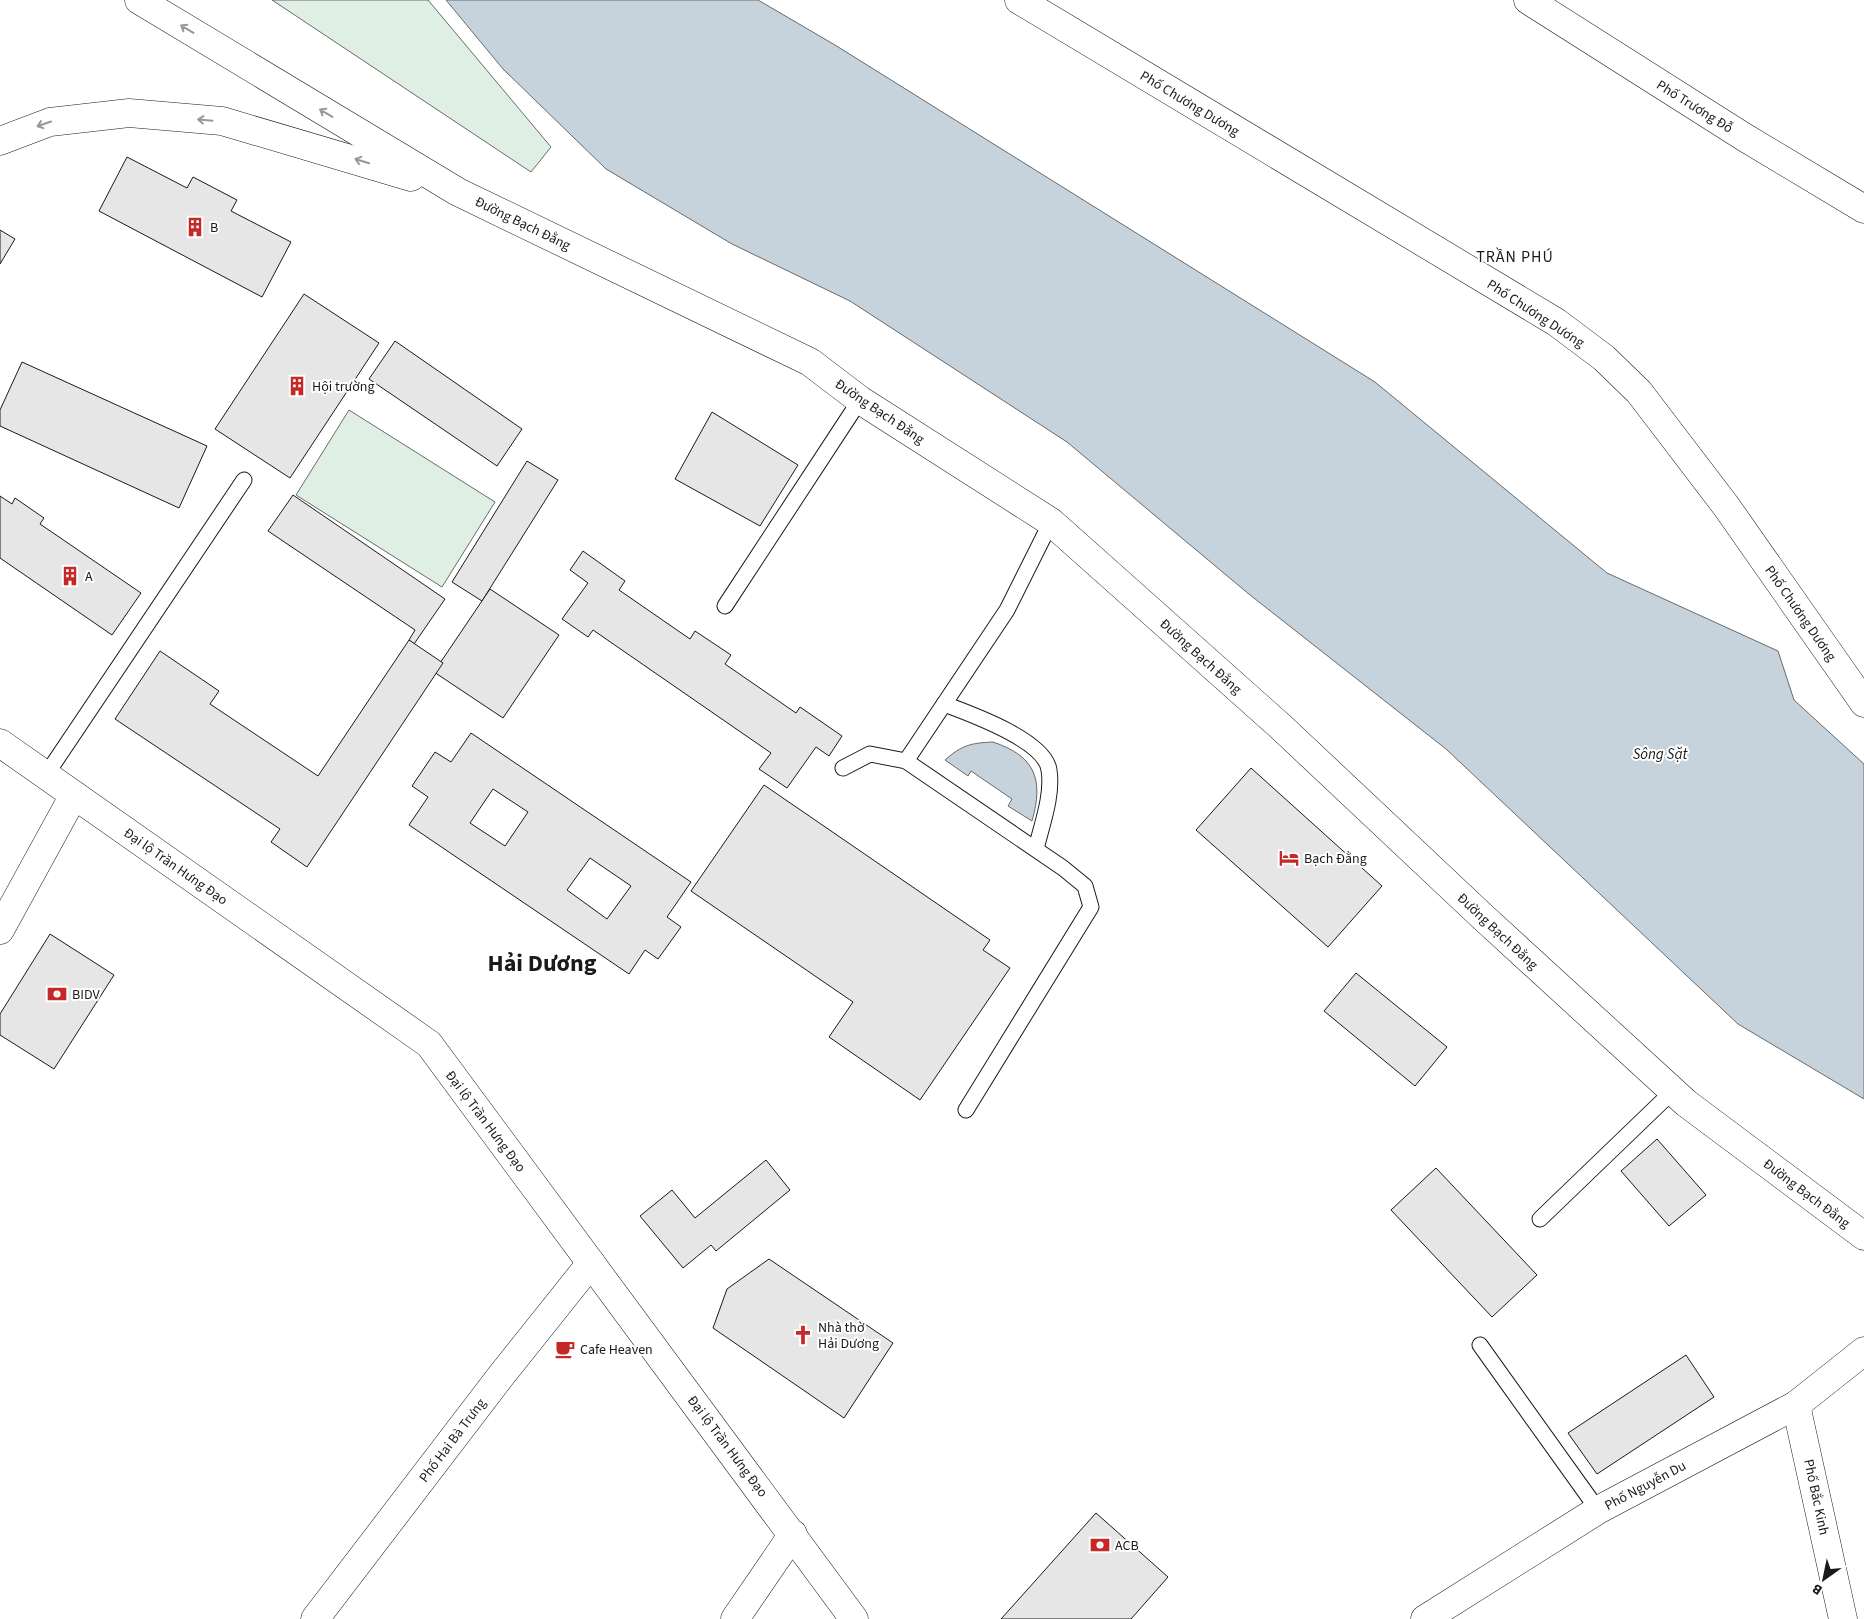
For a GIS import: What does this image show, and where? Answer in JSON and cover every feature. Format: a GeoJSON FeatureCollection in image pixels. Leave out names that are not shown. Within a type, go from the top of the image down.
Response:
{"type":"FeatureCollection","features":[{"type":"Feature","properties":{"kind":"street","name":"Đường Bạch Đằng"},"geometry":{"type":"LineString","coordinates":[[139,0],[458,192],[810,362],[860,400],[1051,522],[1280,726],[1484,918],[1673,1091],[1864,1236]]}},
{"type":"Feature","properties":{"kind":"street","name":"Phố Chương Dương"},"geometry":{"type":"LineString","coordinates":[[1018,0],[1556,322],[1604,358],[1638,392],[1726,506],[1864,703]]}},
{"type":"Feature","properties":{"kind":"street","name":"Phố Trương Đỗ"},"geometry":{"type":"LineString","coordinates":[[1528,0],[1744,137],[1864,209]]}},
{"type":"Feature","properties":{"kind":"street","name":"Đường Bạch Đằng"},"geometry":{"type":"LineString","coordinates":[[0,141],[50,122],[129,113],[222,121],[359,160],[458,192]]}},
{"type":"Feature","properties":{"kind":"street","name":"Đại lộ Trần Hưng Đạo"},"geometry":{"type":"LineString","coordinates":[[0,743],[429,1044],[854,1619]]}},
{"type":"Feature","properties":{"kind":"street"},"geometry":{"type":"LineString","coordinates":[[0,930],[74,795]]}},
{"type":"Feature","properties":{"kind":"street","name":"Phố Hai Bà Trưng"},"geometry":{"type":"LineString","coordinates":[[315,1619],[500,1377],[592,1263]]}},
{"type":"Feature","properties":{"kind":"street","name":"Phố Nguyễn Du"},"geometry":{"type":"LineString","coordinates":[[1425,1619],[1598,1510],[1796,1405],[1864,1351]]}},
{"type":"Feature","properties":{"kind":"street","name":"Phố Bắc Kinh"},"geometry":{"type":"LineString","coordinates":[[1796,1405],[1843,1619]]}},
{"type":"Feature","properties":{"kind":"street"},"geometry":{"type":"LineString","coordinates":[[735,1619],[793,1534]]}},
{"type":"Feature","properties":{"kind":"lane"},"geometry":{"type":"LineString","coordinates":[[725,606],[860,400]]}},
{"type":"Feature","properties":{"kind":"lane"},"geometry":{"type":"LineString","coordinates":[[46,775],[244,480]]}},
{"type":"Feature","properties":{"kind":"lane"},"geometry":{"type":"LineString","coordinates":[[906,760],[1007,610],[1051,522]]}},
{"type":"Feature","properties":{"kind":"lane"},"geometry":{"type":"LineString","coordinates":[[944,704],[976,715],[1018,737],[1037,752],[1049,768],[1049,794],[1036,849]]}},
{"type":"Feature","properties":{"kind":"lane"},"geometry":{"type":"LineString","coordinates":[[843,768],[870,754],[906,760],[1036,849],[1085,886],[1091,907],[966,1110]]}},
{"type":"Feature","properties":{"kind":"lane"},"geometry":{"type":"LineString","coordinates":[[1540,1219],[1673,1091]]}},
{"type":"Feature","properties":{"kind":"lane"},"geometry":{"type":"LineString","coordinates":[[1480,1345],[1598,1510]]}},
{"type":"Feature","properties":{"kind":"green space"},"geometry":{"type":"Polygon","coordinates":[[[272,0],[428,0],[551,147],[531,172],[272,0]]]}},
{"type":"Feature","properties":{"kind":"green space"},"geometry":{"type":"Polygon","coordinates":[[[349,410],[495,502],[442,587],[296,495],[349,410]]]}},
{"type":"Feature","properties":{"kind":"water","name":"Sông Sặt"},"geometry":{"type":"Polygon","coordinates":[[[446,0],[758,0],[835,45],[1375,382],[1607,573],[1778,651],[1794,700],[1864,764],[1864,1099],[1738,1024],[1446,749],[1250,595],[1067,442],[850,301],[732,244],[606,169],[503,69],[446,0]]]}},
{"type":"Feature","properties":{"kind":"water"},"geometry":{"type":"Polygon","coordinates":[[[993,742],[1019,754],[1033,771],[1037,793],[1032,821],[1008,806],[1012,799],[971,771],[968,776],[945,760],[967,746],[993,742]]]}},
{"type":"Feature","properties":{"kind":"building","name":"B"},"geometry":{"type":"Polygon","coordinates":[[[127,157],[187,188],[193,177],[237,200],[231,211],[291,242],[262,297],[99,211],[127,157]]]}},
{"type":"Feature","properties":{"kind":"building"},"geometry":{"type":"Polygon","coordinates":[[[0,230],[15,239],[0,264],[0,230]]]}},
{"type":"Feature","properties":{"kind":"building","name":"Hội trường"},"geometry":{"type":"Polygon","coordinates":[[[304,294],[379,343],[290,478],[215,429],[304,294]]]}},
{"type":"Feature","properties":{"kind":"building"},"geometry":{"type":"Polygon","coordinates":[[[395,341],[522,429],[497,466],[369,379],[395,341]]]}},
{"type":"Feature","properties":{"kind":"building"},"geometry":{"type":"Polygon","coordinates":[[[22,362],[207,446],[179,508],[0,426],[0,410],[22,362]]]}},
{"type":"Feature","properties":{"kind":"building"},"geometry":{"type":"Polygon","coordinates":[[[712,412],[798,465],[760,526],[675,479],[712,412]]]}},
{"type":"Feature","properties":{"kind":"building"},"geometry":{"type":"Polygon","coordinates":[[[527,461],[558,480],[482,601],[452,582],[527,461]]]}},
{"type":"Feature","properties":{"kind":"building"},"geometry":{"type":"Polygon","coordinates":[[[293,495],[445,599],[414,644],[409,640],[415,630],[268,531],[293,495]]]}},
{"type":"Feature","properties":{"kind":"building","name":"A"},"geometry":{"type":"Polygon","coordinates":[[[0,496],[12,504],[15,498],[44,518],[40,524],[141,593],[112,635],[0,558],[0,496]]]}},
{"type":"Feature","properties":{"kind":"building"},"geometry":{"type":"Polygon","coordinates":[[[583,551],[625,581],[619,590],[690,639],[695,631],[731,655],[725,664],[796,713],[800,707],[842,736],[829,756],[816,747],[787,788],[759,769],[771,753],[593,630],[588,637],[562,619],[588,583],[570,570],[583,551]]]}},
{"type":"Feature","properties":{"kind":"building"},"geometry":{"type":"Polygon","coordinates":[[[490,589],[559,635],[503,718],[434,672],[490,589]]]}},
{"type":"Feature","properties":{"kind":"building"},"geometry":{"type":"Polygon","coordinates":[[[409,640],[443,663],[307,867],[271,842],[280,829],[115,719],[160,651],[219,691],[210,704],[318,776],[409,640]]]}},
{"type":"Feature","properties":{"kind":"building"},"geometry":{"type":"Polygon","coordinates":[[[471,733],[691,882],[667,917],[681,927],[658,959],[645,950],[629,974],[409,825],[428,797],[412,786],[435,752],[451,762],[471,733]],[[493,789],[470,823],[505,846],[528,812],[493,789]],[[590,858],[567,890],[607,919],[631,886],[590,858]]]}},
{"type":"Feature","properties":{"kind":"building","name":"Bạch Đằng"},"geometry":{"type":"Polygon","coordinates":[[[1251,768],[1382,886],[1328,947],[1196,830],[1251,768]]]}},
{"type":"Feature","properties":{"kind":"building"},"geometry":{"type":"Polygon","coordinates":[[[764,785],[990,940],[983,950],[1010,968],[920,1100],[829,1037],[853,1002],[691,891],[764,785]]]}},
{"type":"Feature","properties":{"kind":"building","name":"BIDV"},"geometry":{"type":"Polygon","coordinates":[[[50,934],[114,975],[54,1069],[0,1035],[0,1014],[50,934]]]}},
{"type":"Feature","properties":{"kind":"building"},"geometry":{"type":"Polygon","coordinates":[[[1356,973],[1447,1047],[1415,1086],[1324,1011],[1356,973]]]}},
{"type":"Feature","properties":{"kind":"building"},"geometry":{"type":"Polygon","coordinates":[[[1657,1139],[1706,1195],[1669,1226],[1621,1171],[1657,1139]]]}},
{"type":"Feature","properties":{"kind":"building"},"geometry":{"type":"Polygon","coordinates":[[[766,1160],[790,1190],[716,1251],[711,1245],[683,1268],[640,1216],[672,1190],[695,1218],[766,1160]]]}},
{"type":"Feature","properties":{"kind":"building"},"geometry":{"type":"Polygon","coordinates":[[[1436,1168],[1537,1275],[1492,1317],[1391,1210],[1436,1168]]]}},
{"type":"Feature","properties":{"kind":"building","name":"Nhà thờ Hải Dương"},"geometry":{"type":"Polygon","coordinates":[[[769,1259],[893,1343],[844,1418],[713,1328],[727,1289],[769,1259]]]}},
{"type":"Feature","properties":{"kind":"building"},"geometry":{"type":"Polygon","coordinates":[[[1686,1355],[1714,1397],[1597,1474],[1568,1433],[1686,1355]]]}},
{"type":"Feature","properties":{"kind":"building","name":"ACB"},"geometry":{"type":"Polygon","coordinates":[[[1096,1513],[1168,1577],[1131,1619],[1001,1619],[1096,1513]]]}},
{"type":"Feature","properties":{"kind":"place","name":"B"},"geometry":{"type":"Point","coordinates":[195,227]}},
{"type":"Feature","properties":{"kind":"place","name":"Hội trường"},"geometry":{"type":"Point","coordinates":[297,386]}},
{"type":"Feature","properties":{"kind":"place","name":"A"},"geometry":{"type":"Point","coordinates":[70,576]}},
{"type":"Feature","properties":{"kind":"place","name":"Bạch Đằng"},"geometry":{"type":"Point","coordinates":[1289,858]}},
{"type":"Feature","properties":{"kind":"place","name":"BIDV"},"geometry":{"type":"Point","coordinates":[57,994]}},
{"type":"Feature","properties":{"kind":"place","name":"Nhà thờ Hải Dương"},"geometry":{"type":"Point","coordinates":[803,1335]}},
{"type":"Feature","properties":{"kind":"place","name":"Cafe Heaven"},"geometry":{"type":"Point","coordinates":[565,1349]}},
{"type":"Feature","properties":{"kind":"place","name":"ACB"},"geometry":{"type":"Point","coordinates":[1100,1545]}},
{"type":"Feature","properties":{"kind":"district","name":"TRẦN PHÚ"},"geometry":{"type":"Point","coordinates":[1515,256]}},
{"type":"Feature","properties":{"kind":"district","name":"Hải Dương"},"geometry":{"type":"Point","coordinates":[542,963]}}]}
